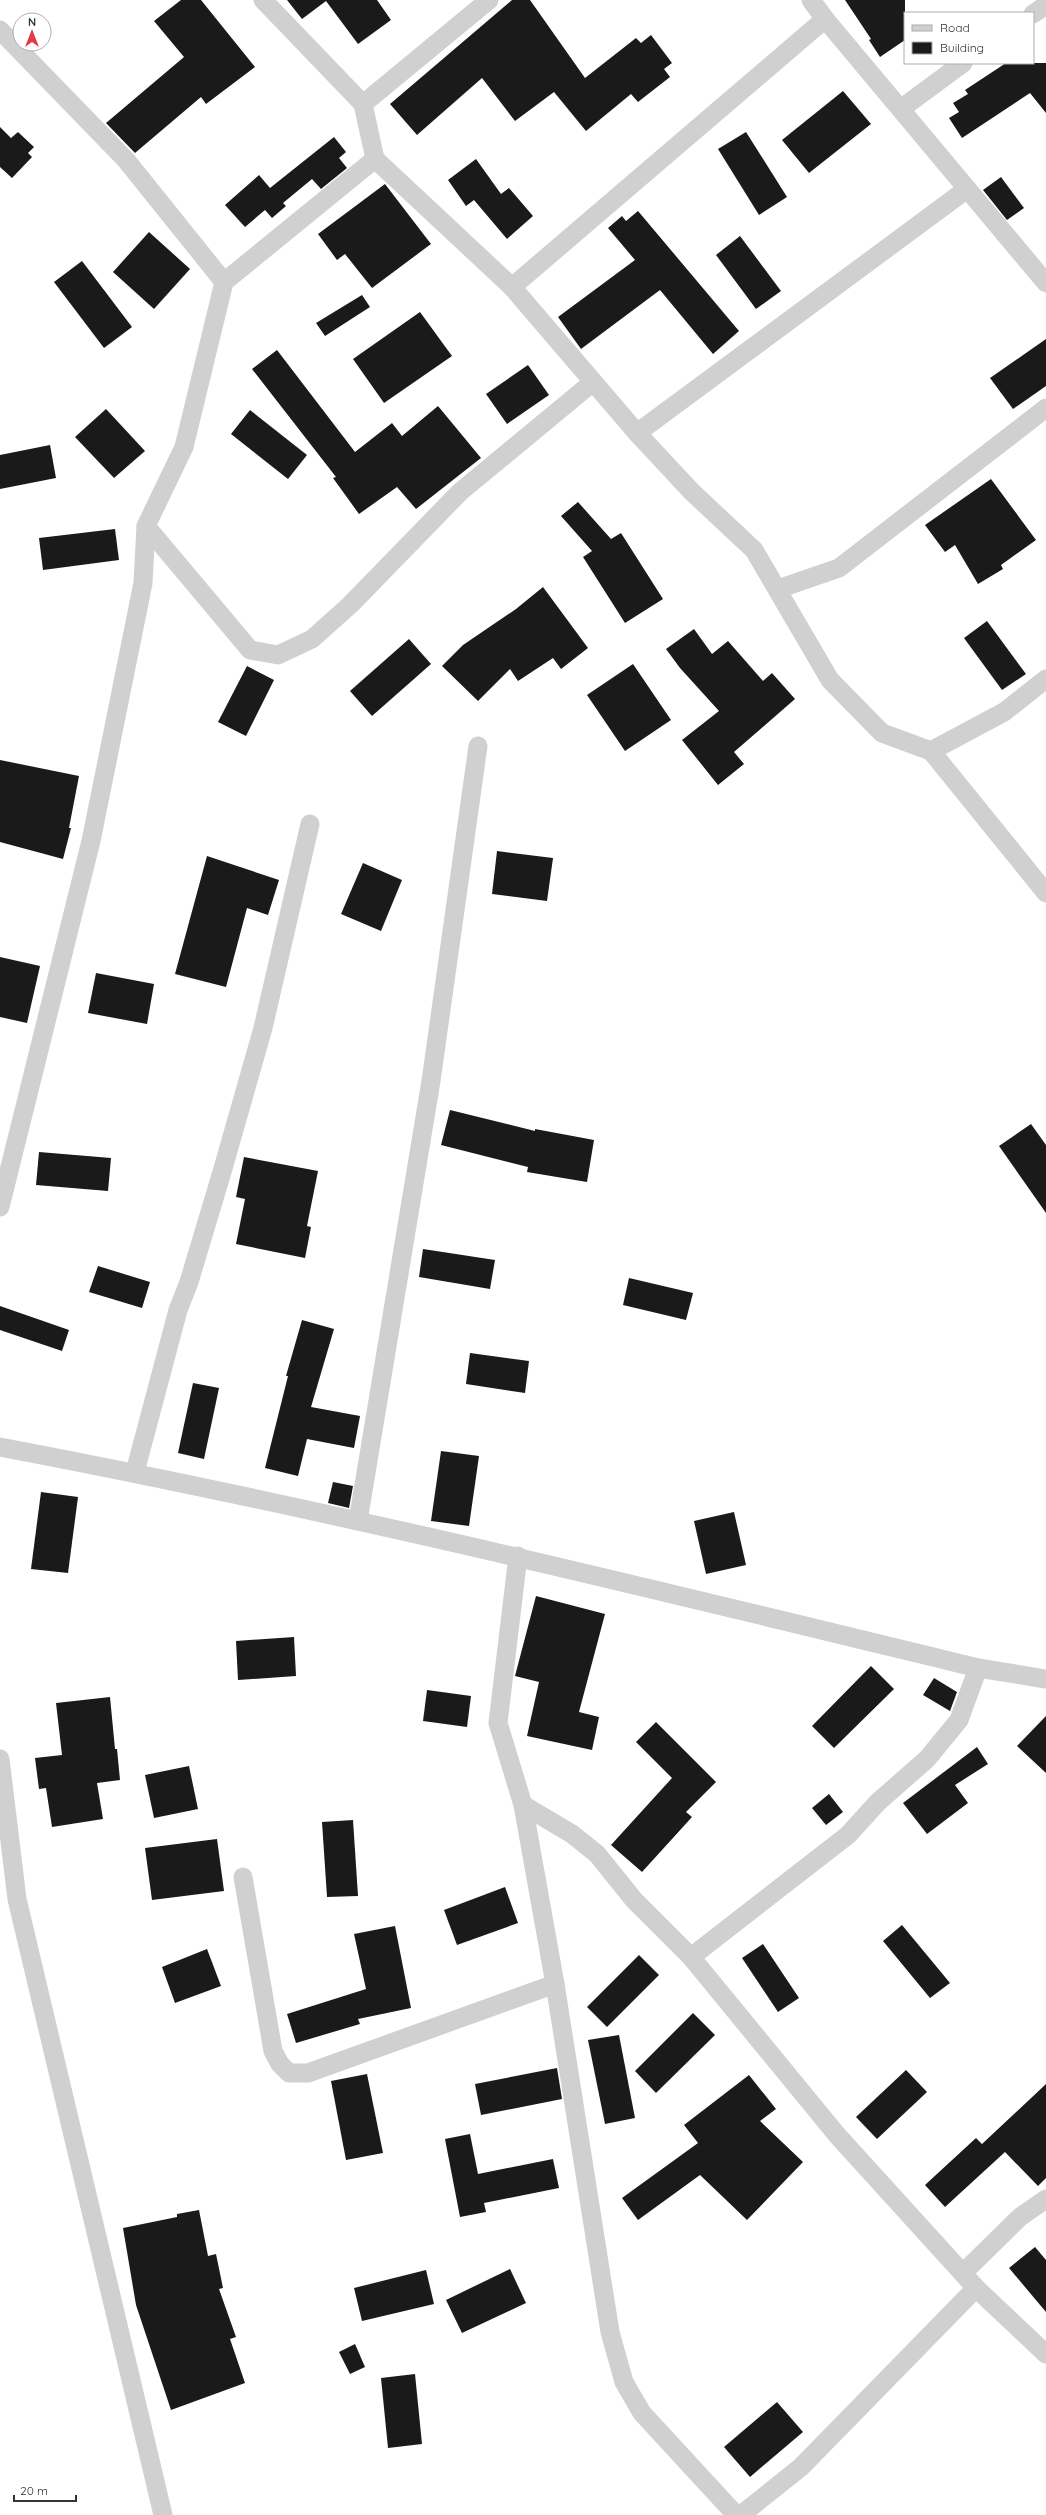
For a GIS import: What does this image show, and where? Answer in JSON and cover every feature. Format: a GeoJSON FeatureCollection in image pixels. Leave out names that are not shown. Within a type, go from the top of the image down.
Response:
{"type":"FeatureCollection","features":[{"type":"Feature","properties":{"kind":"street"},"geometry":{"type":"LineString","coordinates":[[263,0],[362,104],[375,159],[512,287],[637,433],[692,492],[754,550],[830,680],[882,733],[930,751],[1046,894]]}},
{"type":"Feature","properties":{"kind":"street"},"geometry":{"type":"LineString","coordinates":[[362,104],[490,0]]}},
{"type":"Feature","properties":{"kind":"street"},"geometry":{"type":"LineString","coordinates":[[811,0],[825,19],[902,108],[967,189],[1046,283]]}},
{"type":"Feature","properties":{"kind":"street"},"geometry":{"type":"LineString","coordinates":[[1034,13],[1046,5]]}},
{"type":"Feature","properties":{"kind":"street"},"geometry":{"type":"LineString","coordinates":[[512,287],[825,19]]}},
{"type":"Feature","properties":{"kind":"street"},"geometry":{"type":"LineString","coordinates":[[0,30],[126,160],[224,282]]}},
{"type":"Feature","properties":{"kind":"street"},"geometry":{"type":"LineString","coordinates":[[902,108],[962,64]]}},
{"type":"Feature","properties":{"kind":"street"},"geometry":{"type":"LineString","coordinates":[[0,1207],[96,818],[143,583],[146,526],[184,447],[224,282],[375,159]]}},
{"type":"Feature","properties":{"kind":"street"},"geometry":{"type":"LineString","coordinates":[[637,433],[967,189]]}},
{"type":"Feature","properties":{"kind":"street"},"geometry":{"type":"LineString","coordinates":[[146,526],[250,650],[278,655],[312,639],[350,605],[460,492],[593,382]]}},
{"type":"Feature","properties":{"kind":"street"},"geometry":{"type":"LineString","coordinates":[[778,589],[839,568],[1046,408]]}},
{"type":"Feature","properties":{"kind":"street"},"geometry":{"type":"LineString","coordinates":[[930,751],[1004,712],[1046,679]]}},
{"type":"Feature","properties":{"kind":"street"},"geometry":{"type":"LineString","coordinates":[[358,1521],[431,1081],[478,746]]}},
{"type":"Feature","properties":{"kind":"street"},"geometry":{"type":"LineString","coordinates":[[135,1472],[178,1310],[189,1282],[263,1028],[310,824]]}},
{"type":"Feature","properties":{"kind":"street"},"geometry":{"type":"LineString","coordinates":[[0,1447],[135,1472],[518,1556],[978,1668],[1046,1679]]}},
{"type":"Feature","properties":{"kind":"street"},"geometry":{"type":"LineString","coordinates":[[518,1556],[498,1723],[523,1805],[555,1984],[610,2332],[624,2382],[642,2413],[736,2515]]}},
{"type":"Feature","properties":{"kind":"street"},"geometry":{"type":"LineString","coordinates":[[691,1957],[848,1835],[878,1802],[927,1759],[959,1720],[978,1668]]}},
{"type":"Feature","properties":{"kind":"street"},"geometry":{"type":"LineString","coordinates":[[0,1759],[17,1899],[163,2515]]}},
{"type":"Feature","properties":{"kind":"street"},"geometry":{"type":"LineString","coordinates":[[523,1805],[572,1834],[598,1854],[634,1900],[691,1957],[836,2135],[976,2288],[1046,2354]]}},
{"type":"Feature","properties":{"kind":"street"},"geometry":{"type":"LineString","coordinates":[[243,1877],[273,2051],[280,2064],[289,2073],[308,2073],[555,1984]]}},
{"type":"Feature","properties":{"kind":"street"},"geometry":{"type":"LineString","coordinates":[[963,2273],[1020,2217],[1046,2199]]}},
{"type":"Feature","properties":{"kind":"street"},"geometry":{"type":"LineString","coordinates":[[741,2515],[801,2467],[976,2288]]}},
{"type":"Feature","properties":{"kind":"building"},"geometry":{"type":"Polygon","coordinates":[[[181,0],[201,0],[255,67],[206,104],[201,97],[135,153],[106,123],[184,57],[154,21],[181,0]]]}},
{"type":"Feature","properties":{"kind":"building"},"geometry":{"type":"Polygon","coordinates":[[[287,0],[377,0],[391,20],[358,44],[326,1],[302,19],[287,0]]]}},
{"type":"Feature","properties":{"kind":"building"},"geometry":{"type":"Polygon","coordinates":[[[512,0],[530,0],[585,78],[636,38],[641,43],[651,35],[672,63],[664,69],[670,77],[638,102],[631,94],[586,131],[554,92],[515,121],[482,78],[417,135],[390,104],[512,0]]]}},
{"type":"Feature","properties":{"kind":"building"},"geometry":{"type":"Polygon","coordinates":[[[845,0],[905,0],[904,41],[880,57],[869,40],[871,39],[845,0]]]}},
{"type":"Feature","properties":{"kind":"building"},"geometry":{"type":"Polygon","coordinates":[[[1046,63],[1046,113],[1030,93],[962,138],[949,118],[959,112],[953,103],[968,94],[965,90],[1004,64],[1046,63]]]}},
{"type":"Feature","properties":{"kind":"building"},"geometry":{"type":"Polygon","coordinates":[[[843,91],[871,124],[809,173],[782,140],[843,91]]]}},
{"type":"Feature","properties":{"kind":"building"},"geometry":{"type":"Polygon","coordinates":[[[0,127],[11,138],[18,132],[34,147],[28,153],[32,157],[12,178],[0,167],[0,127]]]}},
{"type":"Feature","properties":{"kind":"building"},"geometry":{"type":"Polygon","coordinates":[[[746,132],[787,197],[759,215],[718,149],[746,132]]]}},
{"type":"Feature","properties":{"kind":"building"},"geometry":{"type":"Polygon","coordinates":[[[334,137],[346,152],[339,158],[347,168],[321,189],[312,179],[283,203],[286,206],[272,218],[265,210],[245,227],[225,205],[259,175],[270,188],[334,137]]]}},
{"type":"Feature","properties":{"kind":"building"},"geometry":{"type":"Polygon","coordinates":[[[476,159],[501,194],[509,188],[533,216],[507,239],[474,200],[466,206],[448,180],[476,159]]]}},
{"type":"Feature","properties":{"kind":"building"},"geometry":{"type":"Polygon","coordinates":[[[1001,177],[1024,208],[1007,220],[983,190],[1001,177]]]}},
{"type":"Feature","properties":{"kind":"building"},"geometry":{"type":"Polygon","coordinates":[[[385,184],[431,244],[372,288],[345,254],[337,260],[318,234],[385,184]]]}},
{"type":"Feature","properties":{"kind":"building"},"geometry":{"type":"Polygon","coordinates":[[[638,211],[739,331],[713,354],[660,290],[581,349],[558,317],[635,260],[608,228],[622,216],[626,221],[638,211]]]}},
{"type":"Feature","properties":{"kind":"building"},"geometry":{"type":"Polygon","coordinates":[[[149,232],[190,269],[154,309],[113,272],[149,232]]]}},
{"type":"Feature","properties":{"kind":"building"},"geometry":{"type":"Polygon","coordinates":[[[740,236],[781,291],[756,309],[716,255],[740,236]]]}},
{"type":"Feature","properties":{"kind":"building"},"geometry":{"type":"Polygon","coordinates":[[[82,261],[132,327],[104,348],[54,282],[82,261]]]}},
{"type":"Feature","properties":{"kind":"building"},"geometry":{"type":"Polygon","coordinates":[[[362,295],[370,307],[325,336],[316,323],[362,295]]]}},
{"type":"Feature","properties":{"kind":"building"},"geometry":{"type":"Polygon","coordinates":[[[420,312],[452,356],[384,403],[353,359],[420,312]]]}},
{"type":"Feature","properties":{"kind":"building"},"geometry":{"type":"Polygon","coordinates":[[[1046,339],[1046,386],[1013,409],[990,378],[1046,339]]]}},
{"type":"Feature","properties":{"kind":"building"},"geometry":{"type":"Polygon","coordinates":[[[277,350],[355,452],[392,423],[402,436],[438,406],[481,458],[416,509],[397,487],[359,514],[333,478],[336,477],[252,369],[277,350]]]}},
{"type":"Feature","properties":{"kind":"building"},"geometry":{"type":"Polygon","coordinates":[[[528,365],[549,395],[507,424],[486,394],[528,365]]]}},
{"type":"Feature","properties":{"kind":"building"},"geometry":{"type":"Polygon","coordinates":[[[106,409],[145,451],[114,478],[75,437],[106,409]]]}},
{"type":"Feature","properties":{"kind":"building"},"geometry":{"type":"Polygon","coordinates":[[[250,410],[307,455],[288,479],[231,434],[250,410]]]}},
{"type":"Feature","properties":{"kind":"building"},"geometry":{"type":"Polygon","coordinates":[[[50,445],[56,478],[0,489],[0,455],[50,445]]]}},
{"type":"Feature","properties":{"kind":"building"},"geometry":{"type":"Polygon","coordinates":[[[991,479],[1036,540],[1001,565],[1003,569],[978,584],[955,545],[945,552],[925,525],[991,479]]]}},
{"type":"Feature","properties":{"kind":"building"},"geometry":{"type":"Polygon","coordinates":[[[578,502],[611,539],[621,533],[663,599],[625,623],[583,557],[592,551],[561,516],[578,502]]]}},
{"type":"Feature","properties":{"kind":"building"},"geometry":{"type":"Polygon","coordinates":[[[115,529],[119,560],[43,570],[39,538],[115,529]]]}},
{"type":"Feature","properties":{"kind":"building"},"geometry":{"type":"Polygon","coordinates":[[[543,587],[588,648],[561,669],[553,658],[518,681],[510,669],[478,701],[442,666],[463,645],[516,609],[543,587]]]}},
{"type":"Feature","properties":{"kind":"building"},"geometry":{"type":"Polygon","coordinates":[[[987,621],[1026,674],[1002,690],[964,638],[987,621]]]}},
{"type":"Feature","properties":{"kind":"building"},"geometry":{"type":"Polygon","coordinates":[[[694,629],[712,654],[728,641],[763,681],[772,673],[795,699],[734,752],[744,764],[718,785],[682,740],[719,711],[680,668],[666,649],[694,629]]]}},
{"type":"Feature","properties":{"kind":"building"},"geometry":{"type":"Polygon","coordinates":[[[409,639],[431,664],[372,716],[350,691],[409,639]]]}},
{"type":"Feature","properties":{"kind":"building"},"geometry":{"type":"Polygon","coordinates":[[[633,664],[671,720],[625,751],[587,695],[633,664]]]}},
{"type":"Feature","properties":{"kind":"building"},"geometry":{"type":"Polygon","coordinates":[[[247,666],[274,680],[246,736],[218,722],[247,666]]]}},
{"type":"Feature","properties":{"kind":"building"},"geometry":{"type":"Polygon","coordinates":[[[0,760],[79,776],[69,828],[71,828],[63,859],[0,842],[0,760]]]}},
{"type":"Feature","properties":{"kind":"building"},"geometry":{"type":"Polygon","coordinates":[[[497,851],[553,858],[547,901],[492,894],[497,851]]]}},
{"type":"Feature","properties":{"kind":"building"},"geometry":{"type":"Polygon","coordinates":[[[207,856],[279,880],[268,915],[247,908],[226,987],[175,974],[207,856]]]}},
{"type":"Feature","properties":{"kind":"building"},"geometry":{"type":"Polygon","coordinates":[[[363,863],[402,880],[381,931],[341,914],[363,863]]]}},
{"type":"Feature","properties":{"kind":"building"},"geometry":{"type":"Polygon","coordinates":[[[0,957],[40,966],[27,1023],[0,1017],[0,957]]]}},
{"type":"Feature","properties":{"kind":"building"},"geometry":{"type":"Polygon","coordinates":[[[96,973],[154,984],[147,1024],[88,1013],[96,973]]]}},
{"type":"Feature","properties":{"kind":"building"},"geometry":{"type":"Polygon","coordinates":[[[450,1110],[535,1131],[535,1129],[594,1140],[587,1182],[527,1172],[528,1167],[441,1145],[450,1110]]]}},
{"type":"Feature","properties":{"kind":"building"},"geometry":{"type":"Polygon","coordinates":[[[1031,1124],[1046,1145],[1046,1213],[999,1146],[1031,1124]]]}},
{"type":"Feature","properties":{"kind":"building"},"geometry":{"type":"Polygon","coordinates":[[[39,1152],[111,1158],[108,1191],[36,1185],[39,1152]]]}},
{"type":"Feature","properties":{"kind":"building"},"geometry":{"type":"Polygon","coordinates":[[[244,1157],[318,1171],[307,1226],[311,1227],[305,1258],[236,1244],[245,1199],[236,1197],[244,1157]]]}},
{"type":"Feature","properties":{"kind":"building"},"geometry":{"type":"Polygon","coordinates":[[[423,1249],[495,1260],[490,1289],[419,1277],[423,1249]]]}},
{"type":"Feature","properties":{"kind":"building"},"geometry":{"type":"Polygon","coordinates":[[[98,1266],[150,1282],[142,1308],[89,1292],[98,1266]]]}},
{"type":"Feature","properties":{"kind":"building"},"geometry":{"type":"Polygon","coordinates":[[[629,1278],[693,1293],[686,1320],[623,1305],[629,1278]]]}},
{"type":"Feature","properties":{"kind":"building"},"geometry":{"type":"Polygon","coordinates":[[[0,1306],[69,1330],[62,1351],[0,1330],[0,1306]]]}},
{"type":"Feature","properties":{"kind":"building"},"geometry":{"type":"Polygon","coordinates":[[[302,1320],[334,1329],[311,1407],[360,1416],[354,1448],[307,1439],[298,1476],[265,1468],[288,1376],[286,1376],[302,1320]]]}},
{"type":"Feature","properties":{"kind":"building"},"geometry":{"type":"Polygon","coordinates":[[[470,1353],[529,1361],[525,1393],[466,1384],[470,1353]]]}},
{"type":"Feature","properties":{"kind":"building"},"geometry":{"type":"Polygon","coordinates":[[[193,1383],[219,1388],[204,1459],[178,1453],[193,1383]]]}},
{"type":"Feature","properties":{"kind":"building"},"geometry":{"type":"Polygon","coordinates":[[[441,1451],[479,1456],[469,1526],[431,1521],[441,1451]]]}},
{"type":"Feature","properties":{"kind":"building"},"geometry":{"type":"Polygon","coordinates":[[[333,1482],[353,1486],[349,1508],[328,1503],[333,1482]]]}},
{"type":"Feature","properties":{"kind":"building"},"geometry":{"type":"Polygon","coordinates":[[[41,1492],[78,1497],[68,1573],[31,1569],[41,1492]]]}},
{"type":"Feature","properties":{"kind":"building"},"geometry":{"type":"Polygon","coordinates":[[[734,1512],[746,1565],[706,1574],[694,1521],[734,1512]]]}},
{"type":"Feature","properties":{"kind":"building"},"geometry":{"type":"Polygon","coordinates":[[[536,1596],[605,1614],[579,1712],[599,1717],[592,1750],[527,1736],[539,1682],[515,1676],[536,1596]]]}},
{"type":"Feature","properties":{"kind":"building"},"geometry":{"type":"Polygon","coordinates":[[[294,1637],[296,1676],[238,1680],[236,1641],[294,1637]]]}},
{"type":"Feature","properties":{"kind":"building"},"geometry":{"type":"Polygon","coordinates":[[[871,1666],[894,1689],[834,1748],[812,1726],[871,1666]]]}},
{"type":"Feature","properties":{"kind":"building"},"geometry":{"type":"Polygon","coordinates":[[[934,1678],[957,1692],[950,1711],[923,1695],[934,1678]]]}},
{"type":"Feature","properties":{"kind":"building"},"geometry":{"type":"Polygon","coordinates":[[[427,1690],[471,1696],[467,1727],[423,1721],[427,1690]]]}},
{"type":"Feature","properties":{"kind":"building"},"geometry":{"type":"Polygon","coordinates":[[[110,1697],[115,1749],[117,1749],[120,1780],[97,1783],[103,1819],[52,1827],[46,1788],[39,1789],[35,1758],[62,1755],[56,1703],[110,1697]]]}},
{"type":"Feature","properties":{"kind":"building"},"geometry":{"type":"Polygon","coordinates":[[[1046,1716],[1046,1773],[1017,1746],[1046,1716]]]}},
{"type":"Feature","properties":{"kind":"building"},"geometry":{"type":"Polygon","coordinates":[[[656,1722],[716,1782],[686,1812],[692,1817],[642,1872],[611,1845],[672,1778],[636,1742],[656,1722]]]}},
{"type":"Feature","properties":{"kind":"building"},"geometry":{"type":"Polygon","coordinates":[[[977,1747],[988,1764],[955,1785],[968,1803],[927,1834],[903,1803],[977,1747]]]}},
{"type":"Feature","properties":{"kind":"building"},"geometry":{"type":"Polygon","coordinates":[[[189,1766],[198,1809],[154,1818],[145,1775],[189,1766]]]}},
{"type":"Feature","properties":{"kind":"building"},"geometry":{"type":"Polygon","coordinates":[[[829,1794],[843,1812],[826,1825],[812,1808],[829,1794]]]}},
{"type":"Feature","properties":{"kind":"building"},"geometry":{"type":"Polygon","coordinates":[[[353,1820],[358,1896],[327,1897],[322,1822],[353,1820]]]}},
{"type":"Feature","properties":{"kind":"building"},"geometry":{"type":"Polygon","coordinates":[[[217,1839],[224,1891],[152,1900],[145,1848],[217,1839]]]}},
{"type":"Feature","properties":{"kind":"building"},"geometry":{"type":"Polygon","coordinates":[[[505,1887],[518,1923],[457,1945],[444,1910],[505,1887]]]}},
{"type":"Feature","properties":{"kind":"building"},"geometry":{"type":"Polygon","coordinates":[[[902,1925],[950,1983],[930,1998],[883,1941],[902,1925]]]}},
{"type":"Feature","properties":{"kind":"building"},"geometry":{"type":"Polygon","coordinates":[[[395,1926],[411,2008],[358,2019],[360,2024],[296,2043],[287,2014],[366,1989],[354,1934],[395,1926]]]}},
{"type":"Feature","properties":{"kind":"building"},"geometry":{"type":"Polygon","coordinates":[[[763,1944],[799,1998],[778,2012],[742,1958],[763,1944]]]}},
{"type":"Feature","properties":{"kind":"building"},"geometry":{"type":"Polygon","coordinates":[[[207,1949],[221,1986],[175,2003],[162,1967],[207,1949]]]}},
{"type":"Feature","properties":{"kind":"building"},"geometry":{"type":"Polygon","coordinates":[[[639,1955],[659,1975],[607,2027],[587,2007],[639,1955]]]}},
{"type":"Feature","properties":{"kind":"building"},"geometry":{"type":"Polygon","coordinates":[[[693,2013],[715,2035],[656,2093],[635,2071],[693,2013]]]}},
{"type":"Feature","properties":{"kind":"building"},"geometry":{"type":"Polygon","coordinates":[[[619,2035],[635,2118],[605,2124],[588,2040],[619,2035]]]}},
{"type":"Feature","properties":{"kind":"building"},"geometry":{"type":"Polygon","coordinates":[[[557,2068],[562,2099],[481,2115],[475,2084],[557,2068]]]}},
{"type":"Feature","properties":{"kind":"building"},"geometry":{"type":"Polygon","coordinates":[[[906,2070],[927,2092],[877,2139],[856,2117],[906,2070]]]}},
{"type":"Feature","properties":{"kind":"building"},"geometry":{"type":"Polygon","coordinates":[[[367,2074],[383,2153],[346,2160],[331,2081],[367,2074]]]}},
{"type":"Feature","properties":{"kind":"building"},"geometry":{"type":"Polygon","coordinates":[[[749,2075],[776,2109],[760,2121],[803,2162],[747,2220],[700,2175],[638,2220],[622,2198],[698,2143],[684,2125],[749,2075]]]}},
{"type":"Feature","properties":{"kind":"building"},"geometry":{"type":"Polygon","coordinates":[[[1046,2084],[1046,2178],[1038,2186],[1005,2152],[945,2207],[925,2185],[976,2138],[982,2144],[1046,2084]]]}},
{"type":"Feature","properties":{"kind":"building"},"geometry":{"type":"Polygon","coordinates":[[[470,2134],[478,2174],[553,2159],[559,2188],[484,2203],[486,2212],[460,2217],[445,2139],[470,2134]]]}},
{"type":"Feature","properties":{"kind":"building"},"geometry":{"type":"Polygon","coordinates":[[[199,2210],[208,2256],[216,2254],[223,2288],[219,2289],[236,2337],[230,2339],[245,2383],[171,2410],[136,2305],[123,2228],[177,2217],[177,2214],[199,2210]]]}},
{"type":"Feature","properties":{"kind":"building"},"geometry":{"type":"Polygon","coordinates":[[[1035,2247],[1046,2260],[1046,2312],[1009,2268],[1035,2247]]]}},
{"type":"Feature","properties":{"kind":"building"},"geometry":{"type":"Polygon","coordinates":[[[510,2269],[526,2303],[462,2333],[446,2300],[510,2269]]]}},
{"type":"Feature","properties":{"kind":"building"},"geometry":{"type":"Polygon","coordinates":[[[426,2270],[434,2304],[362,2321],[354,2288],[426,2270]]]}},
{"type":"Feature","properties":{"kind":"building"},"geometry":{"type":"Polygon","coordinates":[[[355,2344],[365,2367],[350,2374],[339,2352],[355,2344]]]}},
{"type":"Feature","properties":{"kind":"building"},"geometry":{"type":"Polygon","coordinates":[[[415,2374],[422,2444],[388,2448],[381,2378],[415,2374]]]}},
{"type":"Feature","properties":{"kind":"building"},"geometry":{"type":"Polygon","coordinates":[[[777,2402],[803,2432],[750,2477],[724,2447],[777,2402]]]}}]}
